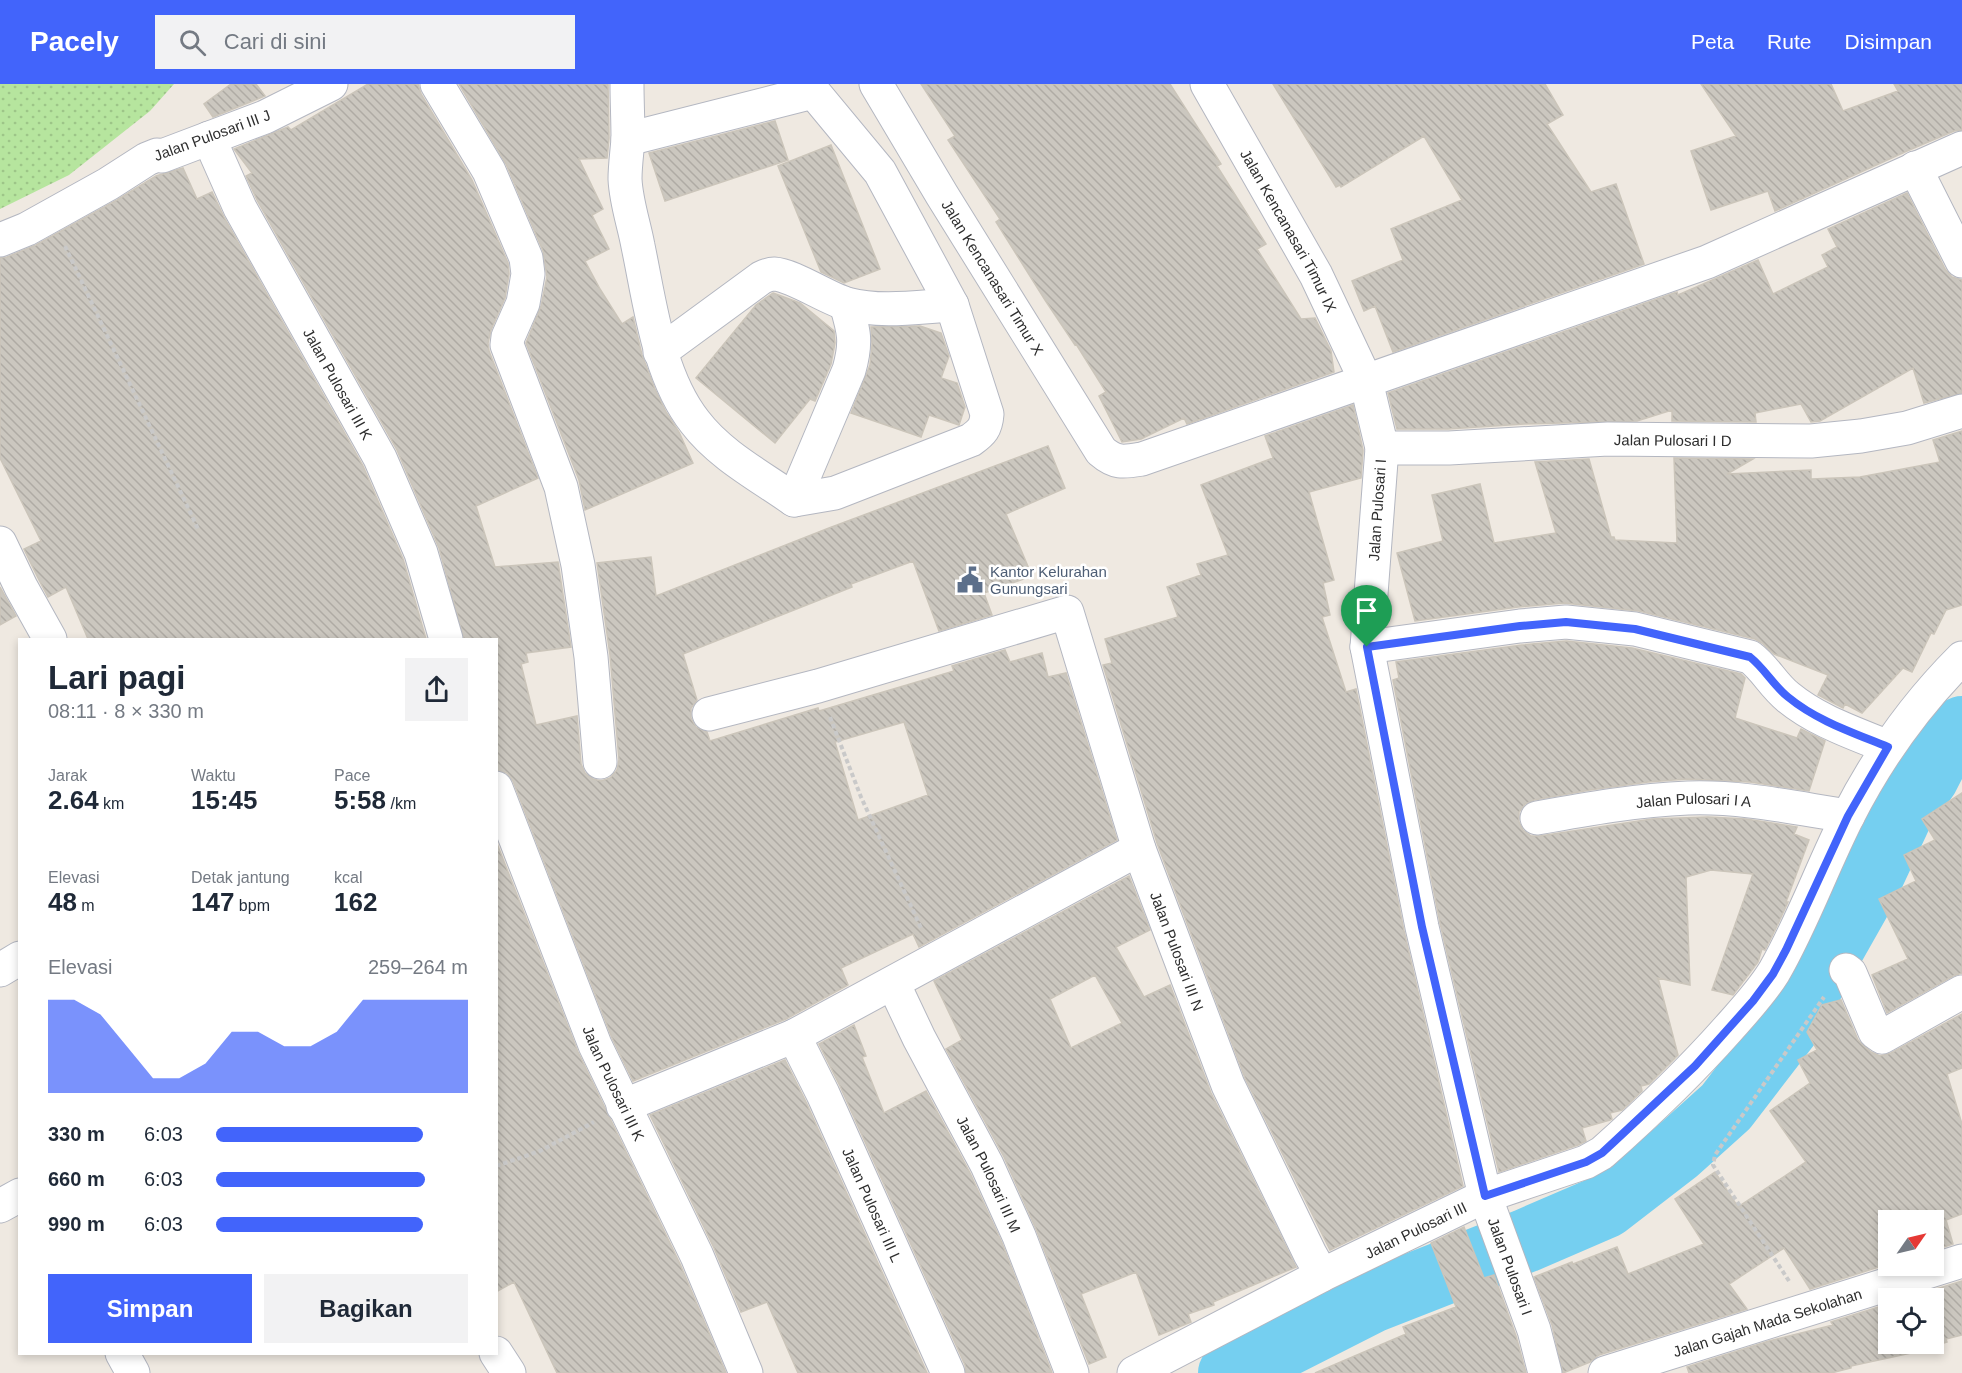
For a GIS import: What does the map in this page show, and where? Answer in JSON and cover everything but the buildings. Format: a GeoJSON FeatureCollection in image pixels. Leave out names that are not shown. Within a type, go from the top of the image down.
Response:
{"type":"FeatureCollection","features":[{"type":"Feature","properties":{"kind":"street","name":"Jalan Pulosari III J"},"geometry":{"type":"LineString","coordinates":[[0,240],[27,229],[108,184],[147,159],[157,155],[162,156],[265,117],[331,84]]}},
{"type":"Feature","properties":{"kind":"street"},"geometry":{"type":"LineString","coordinates":[[437,84],[489,171],[526,258],[528,274],[523,303],[508,337],[507,345],[561,487],[584,603],[600,762]]}},
{"type":"Feature","properties":{"kind":"street"},"geometry":{"type":"LineString","coordinates":[[627,84],[628,139],[625,178],[628,207],[636,232],[660,352],[681,400],[693,420],[717,446],[794,500],[835,493],[971,440],[982,432],[986,425],[987,414],[952,305],[880,172],[810,88],[628,139]]}},
{"type":"Feature","properties":{"kind":"street","name":"Jalan Kencanasari Timur X"},"geometry":{"type":"LineString","coordinates":[[876,84],[1101,451],[1108,457],[1120,462],[1142,459],[1366,381]]}},
{"type":"Feature","properties":{"kind":"street","name":"Jalan Kencanasari Timur IX"},"geometry":{"type":"LineString","coordinates":[[1207,84],[1316,275],[1366,381]]}},
{"type":"Feature","properties":{"kind":"street","name":"Jalan Pulosari III K"},"geometry":{"type":"LineString","coordinates":[[208,138],[240,208],[380,458],[421,553],[446,638]]}},
{"type":"Feature","properties":{"kind":"street"},"geometry":{"type":"LineString","coordinates":[[1366,381],[1707,262],[1962,148]]}},
{"type":"Feature","properties":{"kind":"street"},"geometry":{"type":"LineString","coordinates":[[1915,168],[1962,261]]}},
{"type":"Feature","properties":{"kind":"street"},"geometry":{"type":"LineString","coordinates":[[660,352],[761,278],[769,275],[782,276],[846,304],[885,309],[952,305]]}},
{"type":"Feature","properties":{"kind":"street"},"geometry":{"type":"LineString","coordinates":[[794,500],[849,370],[854,352],[854,333],[846,304]]}},
{"type":"Feature","properties":{"kind":"street","name":"Jalan Pulosari I"},"geometry":{"type":"LineString","coordinates":[[1366,381],[1382,448],[1367,647],[1422,927],[1485,1196],[1534,1330],[1545,1373]]}},
{"type":"Feature","properties":{"kind":"street","name":"Jalan Pulosari I D"},"geometry":{"type":"LineString","coordinates":[[1382,448],[1449,448],[1608,439],[1811,441],[1861,436],[1906,428],[1962,411]]}},
{"type":"Feature","properties":{"kind":"street"},"geometry":{"type":"LineString","coordinates":[[0,543],[21,587],[50,638]]}},
{"type":"Feature","properties":{"kind":"street","name":"Jalan Pulosari III N"},"geometry":{"type":"LineString","coordinates":[[818,686],[1067,612],[1139,849],[1228,1085],[1322,1275]]}},
{"type":"Feature","properties":{"kind":"street"},"geometry":{"type":"LineString","coordinates":[[1367,647],[1566,622],[1635,629],[1750,657],[1761,665],[1786,696],[1806,710],[1832,724],[1888,747]]}},
{"type":"Feature","properties":{"kind":"street","name":"Jalan Pulosari III"},"geometry":{"type":"LineString","coordinates":[[1134,1373],[1322,1275],[1485,1196],[1586,1162],[1602,1153],[1695,1066],[1753,1001],[1773,974],[1848,816],[1888,747],[1962,658]]}},
{"type":"Feature","properties":{"kind":"street"},"geometry":{"type":"LineString","coordinates":[[709,714],[818,686]]}},
{"type":"Feature","properties":{"kind":"street","name":"Jalan Pulosari III K"},"geometry":{"type":"LineString","coordinates":[[498,794],[591,1034],[623,1106],[697,1256],[747,1373]]}},
{"type":"Feature","properties":{"kind":"street","name":"Jalan Pulosari I A"},"geometry":{"type":"LineString","coordinates":[[1537,818],[1621,803],[1689,798],[1740,800],[1848,816]]}},
{"type":"Feature","properties":{"kind":"street"},"geometry":{"type":"LineString","coordinates":[[623,1106],[795,1036],[1139,849]]}},
{"type":"Feature","properties":{"kind":"street"},"geometry":{"type":"LineString","coordinates":[[0,970],[18,959]]}},
{"type":"Feature","properties":{"kind":"street"},"geometry":{"type":"LineString","coordinates":[[1846,970],[1850,973],[1875,1032],[1882,1037],[1962,992]]}},
{"type":"Feature","properties":{"kind":"street","name":"Jalan Pulosari III M"},"geometry":{"type":"LineString","coordinates":[[893,983],[919,1038],[987,1165],[1019,1236],[1072,1373]]}},
{"type":"Feature","properties":{"kind":"street","name":"Jalan Pulosari III L"},"geometry":{"type":"LineString","coordinates":[[795,1036],[948,1373]]}},
{"type":"Feature","properties":{"kind":"street"},"geometry":{"type":"LineString","coordinates":[[0,1206],[18,1196]]}},
{"type":"Feature","properties":{"kind":"street","name":"Jalan Gajah Mada Sekolahan"},"geometry":{"type":"LineString","coordinates":[[1605,1373],[1962,1261]]}},
{"type":"Feature","properties":{"kind":"street"},"geometry":{"type":"LineString","coordinates":[[123,1355],[133,1373]]}},
{"type":"Feature","properties":{"kind":"street"},"geometry":{"type":"LineString","coordinates":[[497,1355],[510,1373]]}},
{"type":"Feature","properties":{"kind":"path"},"geometry":{"type":"LineString","coordinates":[[50,216],[199,531]]}},
{"type":"Feature","properties":{"kind":"path"},"geometry":{"type":"LineString","coordinates":[[818,686],[861,797],[936,960]]}},
{"type":"Feature","properties":{"kind":"path"},"geometry":{"type":"LineString","coordinates":[[1808,1309],[1713,1165],[1713,1160],[1842,971],[1846,970]]}},
{"type":"Feature","properties":{"kind":"path"},"geometry":{"type":"LineString","coordinates":[[498,1165],[540,1151],[623,1106]]}},
{"type":"Feature","properties":{"kind":"green space"},"geometry":{"type":"Polygon","coordinates":[[[0,84],[174,84],[150,111],[69,175],[0,209],[0,84]]]}},
{"type":"Feature","properties":{"kind":"waterway"},"geometry":{"type":"LineString","coordinates":[[1230,1373],[1372,1301],[1525,1241],[1606,1206],[1676,1152],[1726,1107],[1789,1025],[1866,889],[1901,814],[1927,777],[1945,742],[1962,728]]}},
{"type":"Feature","properties":{"kind":"place","name":"Kantor Kelurahan Gunungsari"},"geometry":{"type":"Point","coordinates":[970,580]}},
{"type":"Feature","properties":{"kind":"route"},"geometry":{"type":"LineString","coordinates":[[1566,622],[1635,629],[1750,657],[1761,665],[1786,696],[1806,710],[1832,724],[1888,747],[1848,816],[1773,974],[1753,1001],[1695,1066],[1602,1153],[1586,1162],[1485,1196],[1422,927],[1367,647],[1566,622]]}}]}
